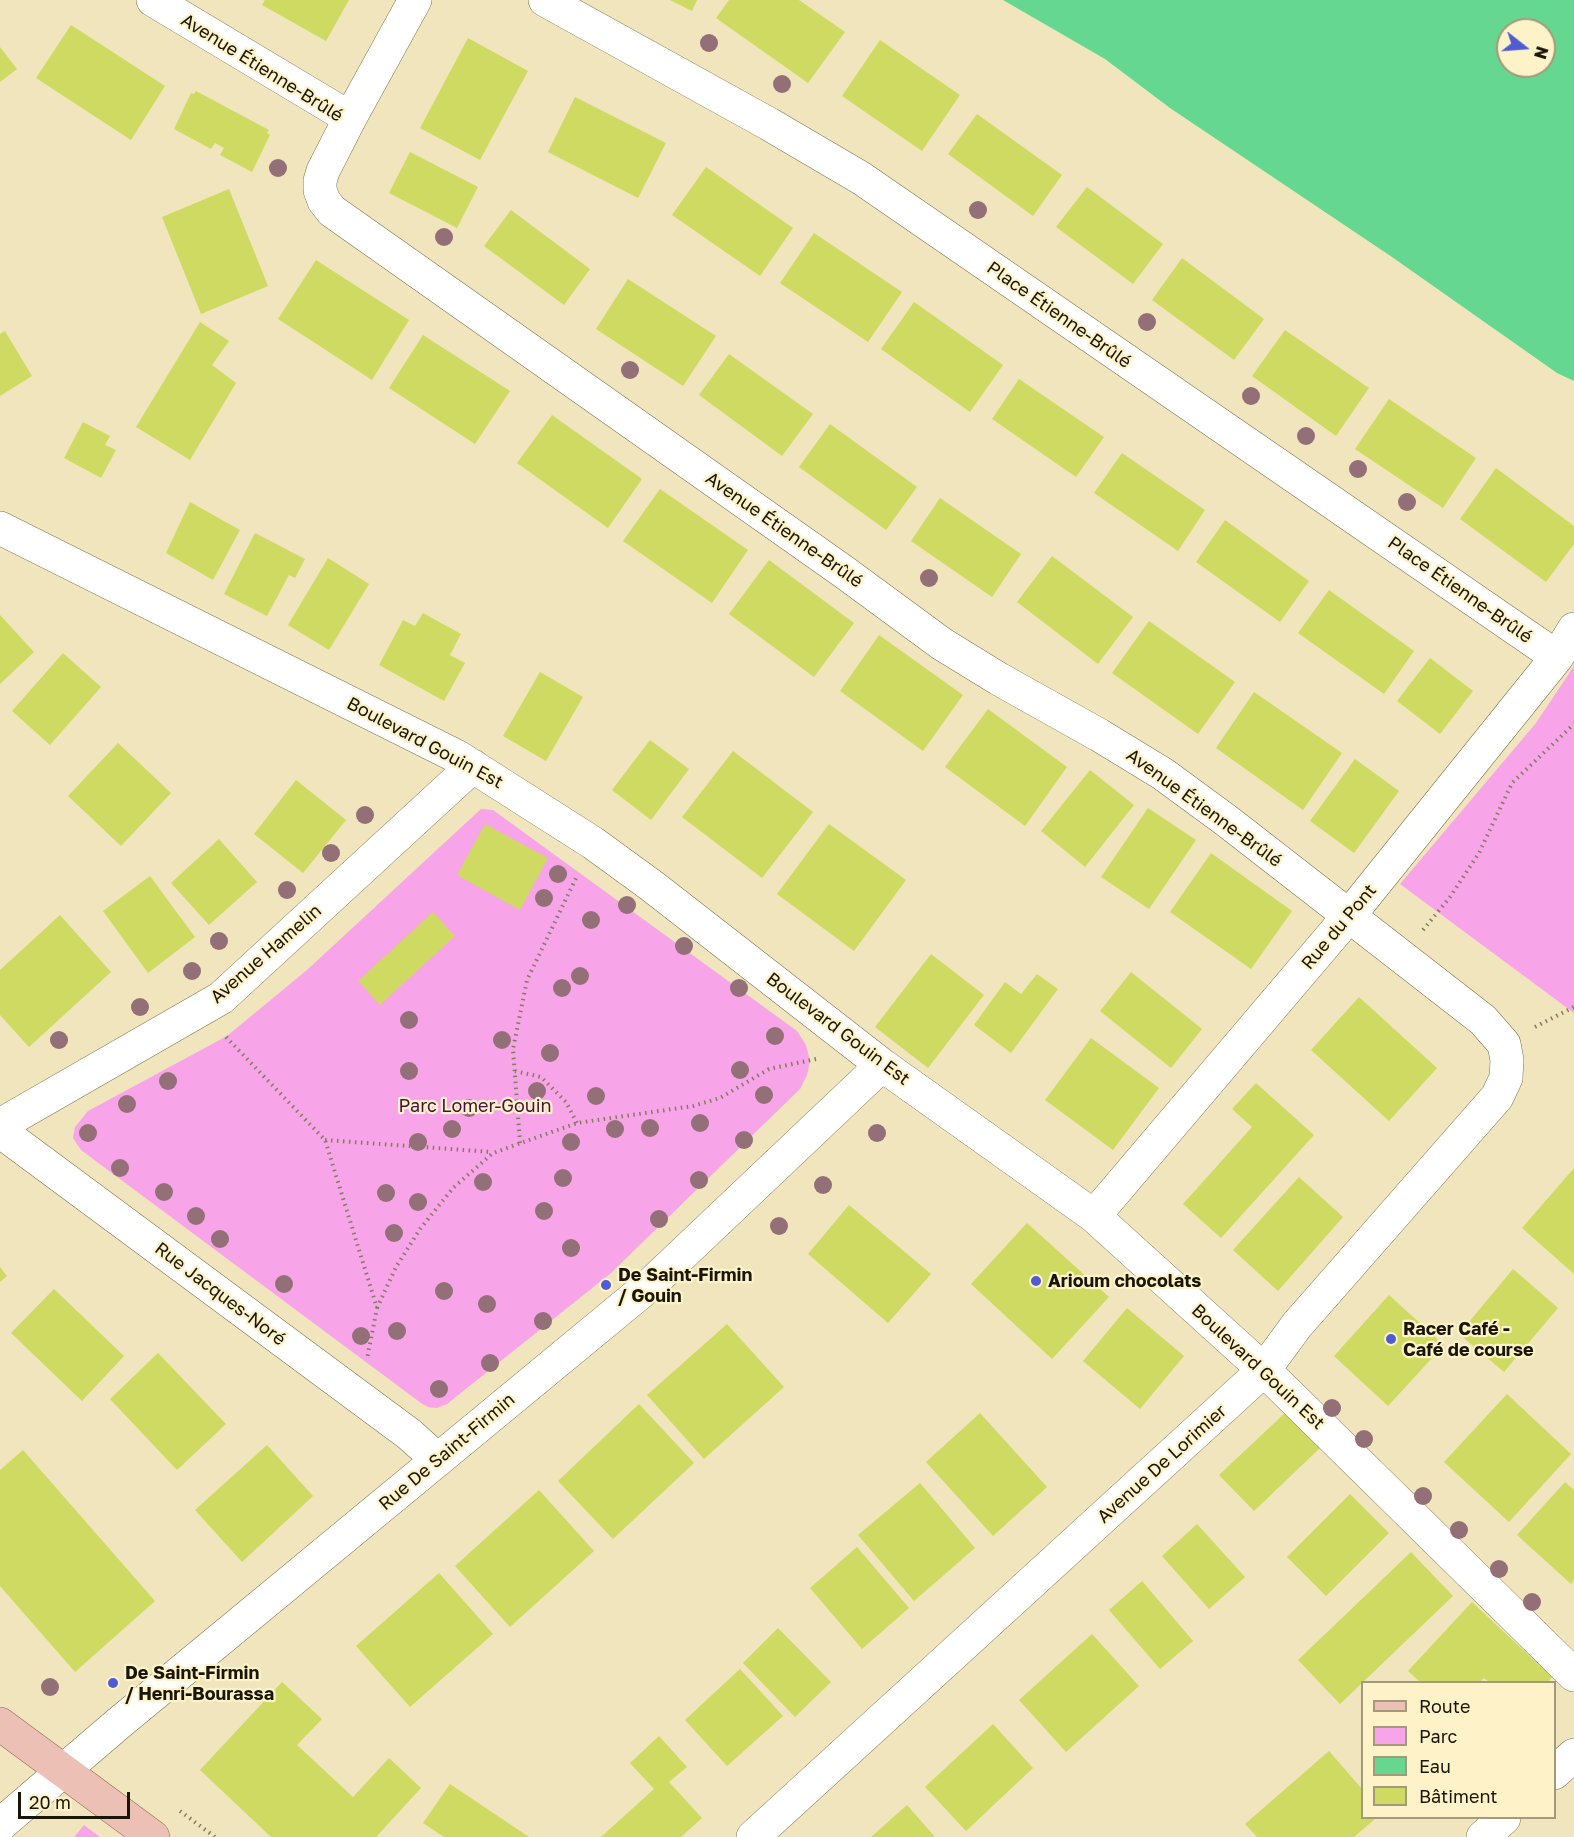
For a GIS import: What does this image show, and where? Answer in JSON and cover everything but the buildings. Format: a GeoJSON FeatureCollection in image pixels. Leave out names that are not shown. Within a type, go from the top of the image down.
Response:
{"type":"FeatureCollection","features":[{"type":"Feature","properties":{"kind":"main road"},"geometry":{"type":"LineString","coordinates":[[0,1724],[153,1837]]}},
{"type":"Feature","properties":{"kind":"street","name":"Avenue Étienne-Brûlé"},"geometry":{"type":"LineString","coordinates":[[153,0],[350,118],[320,181],[324,201],[344,221],[825,558],[942,644],[999,680],[1099,735],[1163,774],[1227,820],[1348,917],[1483,1020],[1504,1044]]}},
{"type":"Feature","properties":{"kind":"street"},"geometry":{"type":"LineString","coordinates":[[350,118],[415,0]]}},
{"type":"Feature","properties":{"kind":"street","name":"Place Étienne-Brûlé"},"geometry":{"type":"LineString","coordinates":[[545,0],[769,124],[861,178],[1557,657]]}},
{"type":"Feature","properties":{"kind":"street","name":"Boulevard Gouin Est"},"geometry":{"type":"LineString","coordinates":[[0,528],[473,766],[593,843],[652,886],[882,1065],[1094,1216],[1264,1370],[1574,1675]]}},
{"type":"Feature","properties":{"kind":"street","name":"Rue du Pont"},"geometry":{"type":"LineString","coordinates":[[1094,1216],[1348,917],[1557,657],[1574,629]]}},
{"type":"Feature","properties":{"kind":"street","name":"Avenue Hamelin"},"geometry":{"type":"LineString","coordinates":[[0,1125],[221,998],[473,766]]}},
{"type":"Feature","properties":{"kind":"street","name":"Avenue De Lorimier"},"geometry":{"type":"LineString","coordinates":[[753,1837],[1264,1370],[1297,1325],[1497,1097],[1506,1078],[1507,1060],[1504,1044]]}},
{"type":"Feature","properties":{"kind":"street","name":"Rue De Saint-Firmin"},"geometry":{"type":"LineString","coordinates":[[0,1825],[651,1283],[882,1065]]}},
{"type":"Feature","properties":{"kind":"street","name":"Rue Jacques-Noré"},"geometry":{"type":"LineString","coordinates":[[0,1131],[409,1434],[438,1460]]}},
{"type":"Feature","properties":{"kind":"street"},"geometry":{"type":"LineString","coordinates":[[1556,1771],[1574,1755]]}},
{"type":"Feature","properties":{"kind":"street"},"geometry":{"type":"LineString","coordinates":[[1483,1837],[1503,1819]]}},
{"type":"Feature","properties":{"kind":"path"},"geometry":{"type":"LineString","coordinates":[[1402,957],[1450,897],[1479,854],[1512,783],[1574,724]]}},
{"type":"Feature","properties":{"kind":"path"},"geometry":{"type":"LineString","coordinates":[[520,1143],[513,1048],[527,980],[593,843]]}},
{"type":"Feature","properties":{"kind":"path"},"geometry":{"type":"LineString","coordinates":[[1504,1044],[1574,1007]]}},
{"type":"Feature","properties":{"kind":"path"},"geometry":{"type":"LineString","coordinates":[[200,1010],[325,1140],[376,1308]]}},
{"type":"Feature","properties":{"kind":"path"},"geometry":{"type":"LineString","coordinates":[[360,1398],[376,1308],[396,1267],[420,1229],[453,1188],[493,1153],[577,1123],[693,1106],[720,1098],[768,1069],[823,1058]]}},
{"type":"Feature","properties":{"kind":"path"},"geometry":{"type":"LineString","coordinates":[[515,1071],[541,1077],[566,1102],[577,1123]]}},
{"type":"Feature","properties":{"kind":"path"},"geometry":{"type":"LineString","coordinates":[[325,1140],[493,1153]]}},
{"type":"Feature","properties":{"kind":"green space"},"geometry":{"type":"Polygon","coordinates":[[[1574,666],[1574,1013],[1400,884],[1536,723],[1574,666]]]}},
{"type":"Feature","properties":{"kind":"green space","name":"Parc Lomer-Gouin"},"geometry":{"type":"Polygon","coordinates":[[[481,809],[493,810],[797,1031],[806,1045],[810,1061],[807,1075],[800,1089],[611,1273],[447,1404],[437,1408],[421,1403],[81,1150],[73,1138],[75,1127],[88,1111],[227,1036],[307,970],[481,809]]]}},
{"type":"Feature","properties":{"kind":"green space"},"geometry":{"type":"Polygon","coordinates":[[[84,1825],[100,1837],[74,1837],[84,1825]]]}},
{"type":"Feature","properties":{"kind":"water"},"geometry":{"type":"Polygon","coordinates":[[[1003,0],[1574,0],[1574,381],[1557,373],[1392,257],[1170,108],[1105,59],[1003,0]]]}},
{"type":"Feature","properties":{"kind":"place","name":"Arioum chocolats"},"geometry":{"type":"Point","coordinates":[1036,1281]}},
{"type":"Feature","properties":{"kind":"place","name":"De Saint-Firmin / Gouin"},"geometry":{"type":"Point","coordinates":[606,1285]}},
{"type":"Feature","properties":{"kind":"place","name":"Racer Café - Café de course"},"geometry":{"type":"Point","coordinates":[1391,1339]}},
{"type":"Feature","properties":{"kind":"place","name":"De Saint-Firmin / Henri-Bourassa"},"geometry":{"type":"Point","coordinates":[113,1683]}}]}
